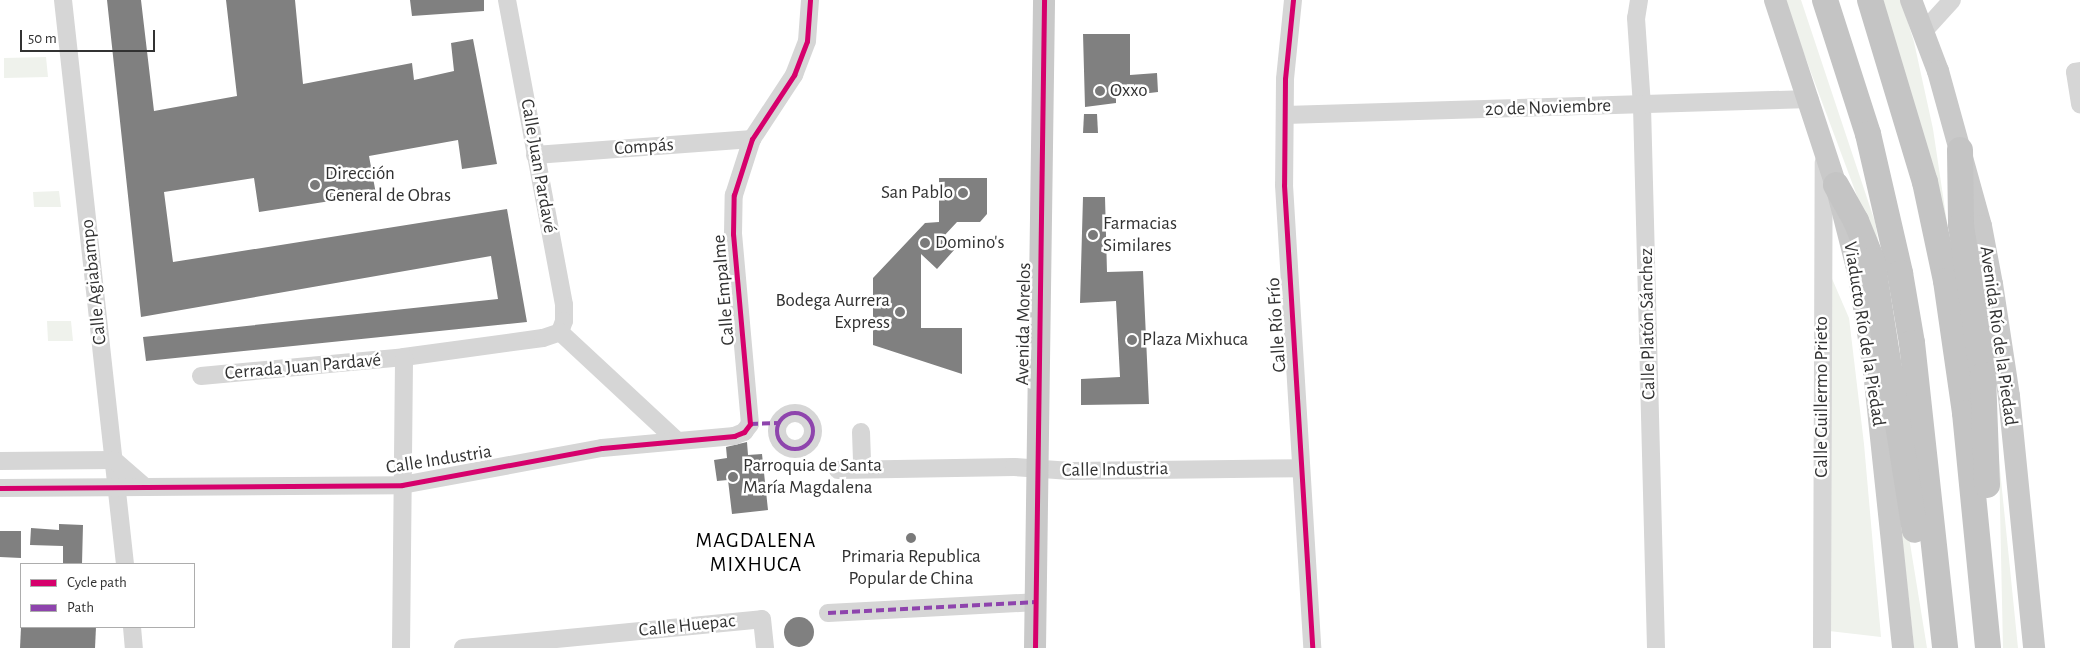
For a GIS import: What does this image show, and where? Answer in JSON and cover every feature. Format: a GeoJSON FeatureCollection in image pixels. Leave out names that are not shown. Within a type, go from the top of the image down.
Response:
{"type":"FeatureCollection","features":[{"type":"Feature","properties":{"kind":"highway"},"geometry":{"type":"LineString","coordinates":[[1825,0],[1868,134],[1900,273],[1912,343],[1944,648]]}},
{"type":"Feature","properties":{"kind":"highway"},"geometry":{"type":"LineString","coordinates":[[1870,0],[1925,182],[1946,281],[1965,413],[1988,648]]}},
{"type":"Feature","properties":{"kind":"highway"},"geometry":{"type":"LineString","coordinates":[[1960,150],[1961,225],[1983,375],[1987,432],[1990,571],[1982,597]]}},
{"type":"Feature","properties":{"kind":"highway"},"geometry":{"type":"LineString","coordinates":[[1836,185],[1856,221],[1872,260],[1918,545],[1944,648]]}},
{"type":"Feature","properties":{"kind":"main road","name":"Avenida Morelos"},"geometry":{"type":"LineString","coordinates":[[1035,648],[1044,0]]}},
{"type":"Feature","properties":{"kind":"main road","name":"Viaducto Río de la Piedad"},"geometry":{"type":"LineString","coordinates":[[1775,0],[1810,99],[1836,185],[1858,276],[1874,371],[1903,648]]}},
{"type":"Feature","properties":{"kind":"main road"},"geometry":{"type":"LineString","coordinates":[[1911,0],[1923,32]]}},
{"type":"Feature","properties":{"kind":"main road","name":"Avenida Río de la Piedad"},"geometry":{"type":"LineString","coordinates":[[1923,32],[1960,150],[1981,226],[2002,341],[2034,648]]}},
{"type":"Feature","properties":{"kind":"street","name":"Calle Agiabampo"},"geometry":{"type":"LineString","coordinates":[[63,0],[125,563]]}},
{"type":"Feature","properties":{"kind":"street","name":"Calle Juan Pardavé"},"geometry":{"type":"LineString","coordinates":[[508,0],[564,305],[564,321],[560,332]]}},
{"type":"Feature","properties":{"kind":"street","name":"Calle Empalme"},"geometry":{"type":"LineString","coordinates":[[750,424],[733,234],[734,195],[752,138],[794,75],[807,41],[810,0]]}},
{"type":"Feature","properties":{"kind":"street","name":"Calle Río Frío"},"geometry":{"type":"LineString","coordinates":[[1293,0],[1285,115],[1284,185],[1312,648]]}},
{"type":"Feature","properties":{"kind":"street","name":"Calle Platón Sánchez"},"geometry":{"type":"LineString","coordinates":[[1639,0],[1636,18],[1642,106],[1656,648]]}},
{"type":"Feature","properties":{"kind":"street"},"geometry":{"type":"LineString","coordinates":[[1923,32],[1952,0]]}},
{"type":"Feature","properties":{"kind":"street"},"geometry":{"type":"LineString","coordinates":[[2080,71],[2075,72],[2080,105]]}},
{"type":"Feature","properties":{"kind":"street","name":"20 de Noviembre"},"geometry":{"type":"LineString","coordinates":[[1285,115],[1642,106],[1810,99]]}},
{"type":"Feature","properties":{"kind":"street","name":"Compás"},"geometry":{"type":"LineString","coordinates":[[536,155],[752,138]]}},
{"type":"Feature","properties":{"kind":"street","name":"Calle Guillermo Prieto"},"geometry":{"type":"LineString","coordinates":[[1822,648],[1824,146]]}},
{"type":"Feature","properties":{"kind":"street"},"geometry":{"type":"LineString","coordinates":[[401,648],[404,357],[543,338],[560,332],[675,439]]}},
{"type":"Feature","properties":{"kind":"street","name":"Cerrada Juan Pardavé"},"geometry":{"type":"LineString","coordinates":[[201,376],[404,357]]}},
{"type":"Feature","properties":{"kind":"street"},"geometry":{"type":"LineString","coordinates":[[750,424],[779,423]]}},
{"type":"Feature","properties":{"kind":"street","name":"Calle Industria"},"geometry":{"type":"LineString","coordinates":[[0,488],[402,485],[530,460],[675,439],[734,436],[744,432],[750,424]]}},
{"type":"Feature","properties":{"kind":"street"},"geometry":{"type":"LineString","coordinates":[[861,432],[862,469]]}},
{"type":"Feature","properties":{"kind":"street"},"geometry":{"type":"LineString","coordinates":[[0,461],[114,460],[144,486]]}},
{"type":"Feature","properties":{"kind":"street","name":"Calle Industria"},"geometry":{"type":"LineString","coordinates":[[838,470],[1014,467],[1037,471],[1301,468]]}},
{"type":"Feature","properties":{"kind":"street"},"geometry":{"type":"LineString","coordinates":[[828,613],[1036,602]]}},
{"type":"Feature","properties":{"kind":"street","name":"Calle Huepac"},"geometry":{"type":"LineString","coordinates":[[463,648],[762,619],[765,648]]}},
{"type":"Feature","properties":{"kind":"street"},"geometry":{"type":"LineString","coordinates":[[132,628],[134,648]]}},
{"type":"Feature","properties":{"kind":"shaded area"},"geometry":{"type":"Polygon","coordinates":[[[1784,0],[1801,0],[1875,222],[1882,263],[1784,0]]]}},
{"type":"Feature","properties":{"kind":"shaded area"},"geometry":{"type":"Polygon","coordinates":[[[1881,0],[1901,0],[1914,42],[1933,129],[1948,229],[1881,0]]]}},
{"type":"Feature","properties":{"kind":"shaded area"},"geometry":{"type":"Polygon","coordinates":[[[46,57],[48,77],[4,78],[4,58],[46,57]]]}},
{"type":"Feature","properties":{"kind":"shaded area"},"geometry":{"type":"Polygon","coordinates":[[[59,191],[61,207],[34,207],[33,192],[59,191]]]}},
{"type":"Feature","properties":{"kind":"shaded area"},"geometry":{"type":"Polygon","coordinates":[[[1830,274],[1849,318],[1864,444],[1881,637],[1829,631],[1830,274]]]}},
{"type":"Feature","properties":{"kind":"shaded area"},"geometry":{"type":"Polygon","coordinates":[[[47,321],[71,321],[73,341],[48,341],[47,321]]]}},
{"type":"Feature","properties":{"kind":"shaded area"},"geometry":{"type":"Polygon","coordinates":[[[1887,402],[1927,648],[1914,648],[1887,402]]]}},
{"type":"Feature","properties":{"kind":"shaded area"},"geometry":{"type":"Polygon","coordinates":[[[1999,460],[2018,648],[2003,648],[1999,460]]]}},
{"type":"Feature","properties":{"kind":"building","name":"Dirección General de Obras"},"geometry":{"type":"Polygon","coordinates":[[[107,0],[141,0],[154,111],[237,96],[226,0],[295,0],[303,84],[412,63],[414,80],[454,71],[451,43],[473,39],[497,164],[462,169],[458,140],[369,156],[376,194],[259,212],[254,178],[164,192],[173,262],[507,209],[527,322],[146,361],[143,337],[498,299],[491,256],[141,317],[107,0]]]}},
{"type":"Feature","properties":{"kind":"building"},"geometry":{"type":"Polygon","coordinates":[[[410,0],[484,0],[484,11],[412,16],[410,0]]]}},
{"type":"Feature","properties":{"kind":"building"},"geometry":{"type":"Polygon","coordinates":[[[1083,34],[1130,34],[1130,75],[1157,73],[1158,92],[1116,97],[1116,103],[1085,107],[1083,34]]]}},
{"type":"Feature","properties":{"kind":"building"},"geometry":{"type":"Polygon","coordinates":[[[1084,114],[1097,114],[1098,133],[1083,133],[1084,114]]]}},
{"type":"Feature","properties":{"kind":"building"},"geometry":{"type":"Polygon","coordinates":[[[939,178],[987,178],[987,214],[980,222],[957,222],[943,237],[955,249],[937,269],[921,254],[921,328],[962,328],[962,374],[873,345],[873,278],[925,223],[939,222],[939,178]]]}},
{"type":"Feature","properties":{"kind":"building","name":"Plaza Mixhuca"},"geometry":{"type":"Polygon","coordinates":[[[1083,197],[1105,197],[1107,272],[1143,271],[1149,404],[1081,405],[1081,379],[1120,377],[1116,301],[1080,303],[1083,197]]]}},
{"type":"Feature","properties":{"kind":"building","name":"Parroquia de Santa María Magdalena"},"geometry":{"type":"Polygon","coordinates":[[[747,442],[748,455],[762,454],[768,510],[732,514],[728,480],[717,481],[714,460],[727,458],[726,447],[747,442]]]}},
{"type":"Feature","properties":{"kind":"building"},"geometry":{"type":"Polygon","coordinates":[[[59,524],[83,525],[82,563],[63,563],[63,546],[30,545],[31,528],[59,530],[59,524]]]}},
{"type":"Feature","properties":{"kind":"building"},"geometry":{"type":"Polygon","coordinates":[[[0,531],[21,531],[21,558],[0,557],[0,531]]]}},
{"type":"Feature","properties":{"kind":"building"},"geometry":{"type":"Polygon","coordinates":[[[799,617],[810,621],[814,632],[810,643],[799,647],[788,643],[784,632],[788,621],[799,617]]]}},
{"type":"Feature","properties":{"kind":"building"},"geometry":{"type":"Polygon","coordinates":[[[21,628],[96,628],[95,648],[20,648],[21,628]]]}},
{"type":"Feature","properties":{"kind":"marked path"},"geometry":{"type":"LineString","coordinates":[[795,413],[808,418],[813,431],[808,444],[795,449],[782,444],[777,431],[782,418],[795,413]]}},
{"type":"Feature","properties":{"kind":"marked path"},"geometry":{"type":"LineString","coordinates":[[750,424],[779,423]]}},
{"type":"Feature","properties":{"kind":"marked path"},"geometry":{"type":"LineString","coordinates":[[828,613],[1036,602]]}},
{"type":"Feature","properties":{"kind":"cycle path"},"geometry":{"type":"LineString","coordinates":[[0,488],[402,485],[602,448],[734,436],[744,432],[750,424],[733,234],[734,195],[752,139],[794,75],[807,41],[810,0]]}},
{"type":"Feature","properties":{"kind":"cycle path"},"geometry":{"type":"LineString","coordinates":[[1035,648],[1044,0]]}},
{"type":"Feature","properties":{"kind":"cycle path"},"geometry":{"type":"LineString","coordinates":[[1293,0],[1285,79],[1284,185],[1312,648]]}},
{"type":"Feature","properties":{"kind":"place","name":"Oxxo"},"geometry":{"type":"Point","coordinates":[1100,91]}},
{"type":"Feature","properties":{"kind":"place","name":"Dirección General de Obras"},"geometry":{"type":"Point","coordinates":[315,185]}},
{"type":"Feature","properties":{"kind":"place","name":"San Pablo"},"geometry":{"type":"Point","coordinates":[963,193]}},
{"type":"Feature","properties":{"kind":"place","name":"Farmacias Similares"},"geometry":{"type":"Point","coordinates":[1093,235]}},
{"type":"Feature","properties":{"kind":"place","name":"Domino's"},"geometry":{"type":"Point","coordinates":[925,243]}},
{"type":"Feature","properties":{"kind":"place","name":"Bodega Aurrera Express"},"geometry":{"type":"Point","coordinates":[900,312]}},
{"type":"Feature","properties":{"kind":"place","name":"Plaza Mixhuca"},"geometry":{"type":"Point","coordinates":[1132,340]}},
{"type":"Feature","properties":{"kind":"place","name":"Parroquia de Santa María Magdalena"},"geometry":{"type":"Point","coordinates":[733,477]}},
{"type":"Feature","properties":{"kind":"place","name":"Primaria Republica Popular de China"},"geometry":{"type":"Point","coordinates":[911,538]}},
{"type":"Feature","properties":{"kind":"district","name":"MAGDALENA MIXHUCA"},"geometry":{"type":"Point","coordinates":[756,553]}}]}
